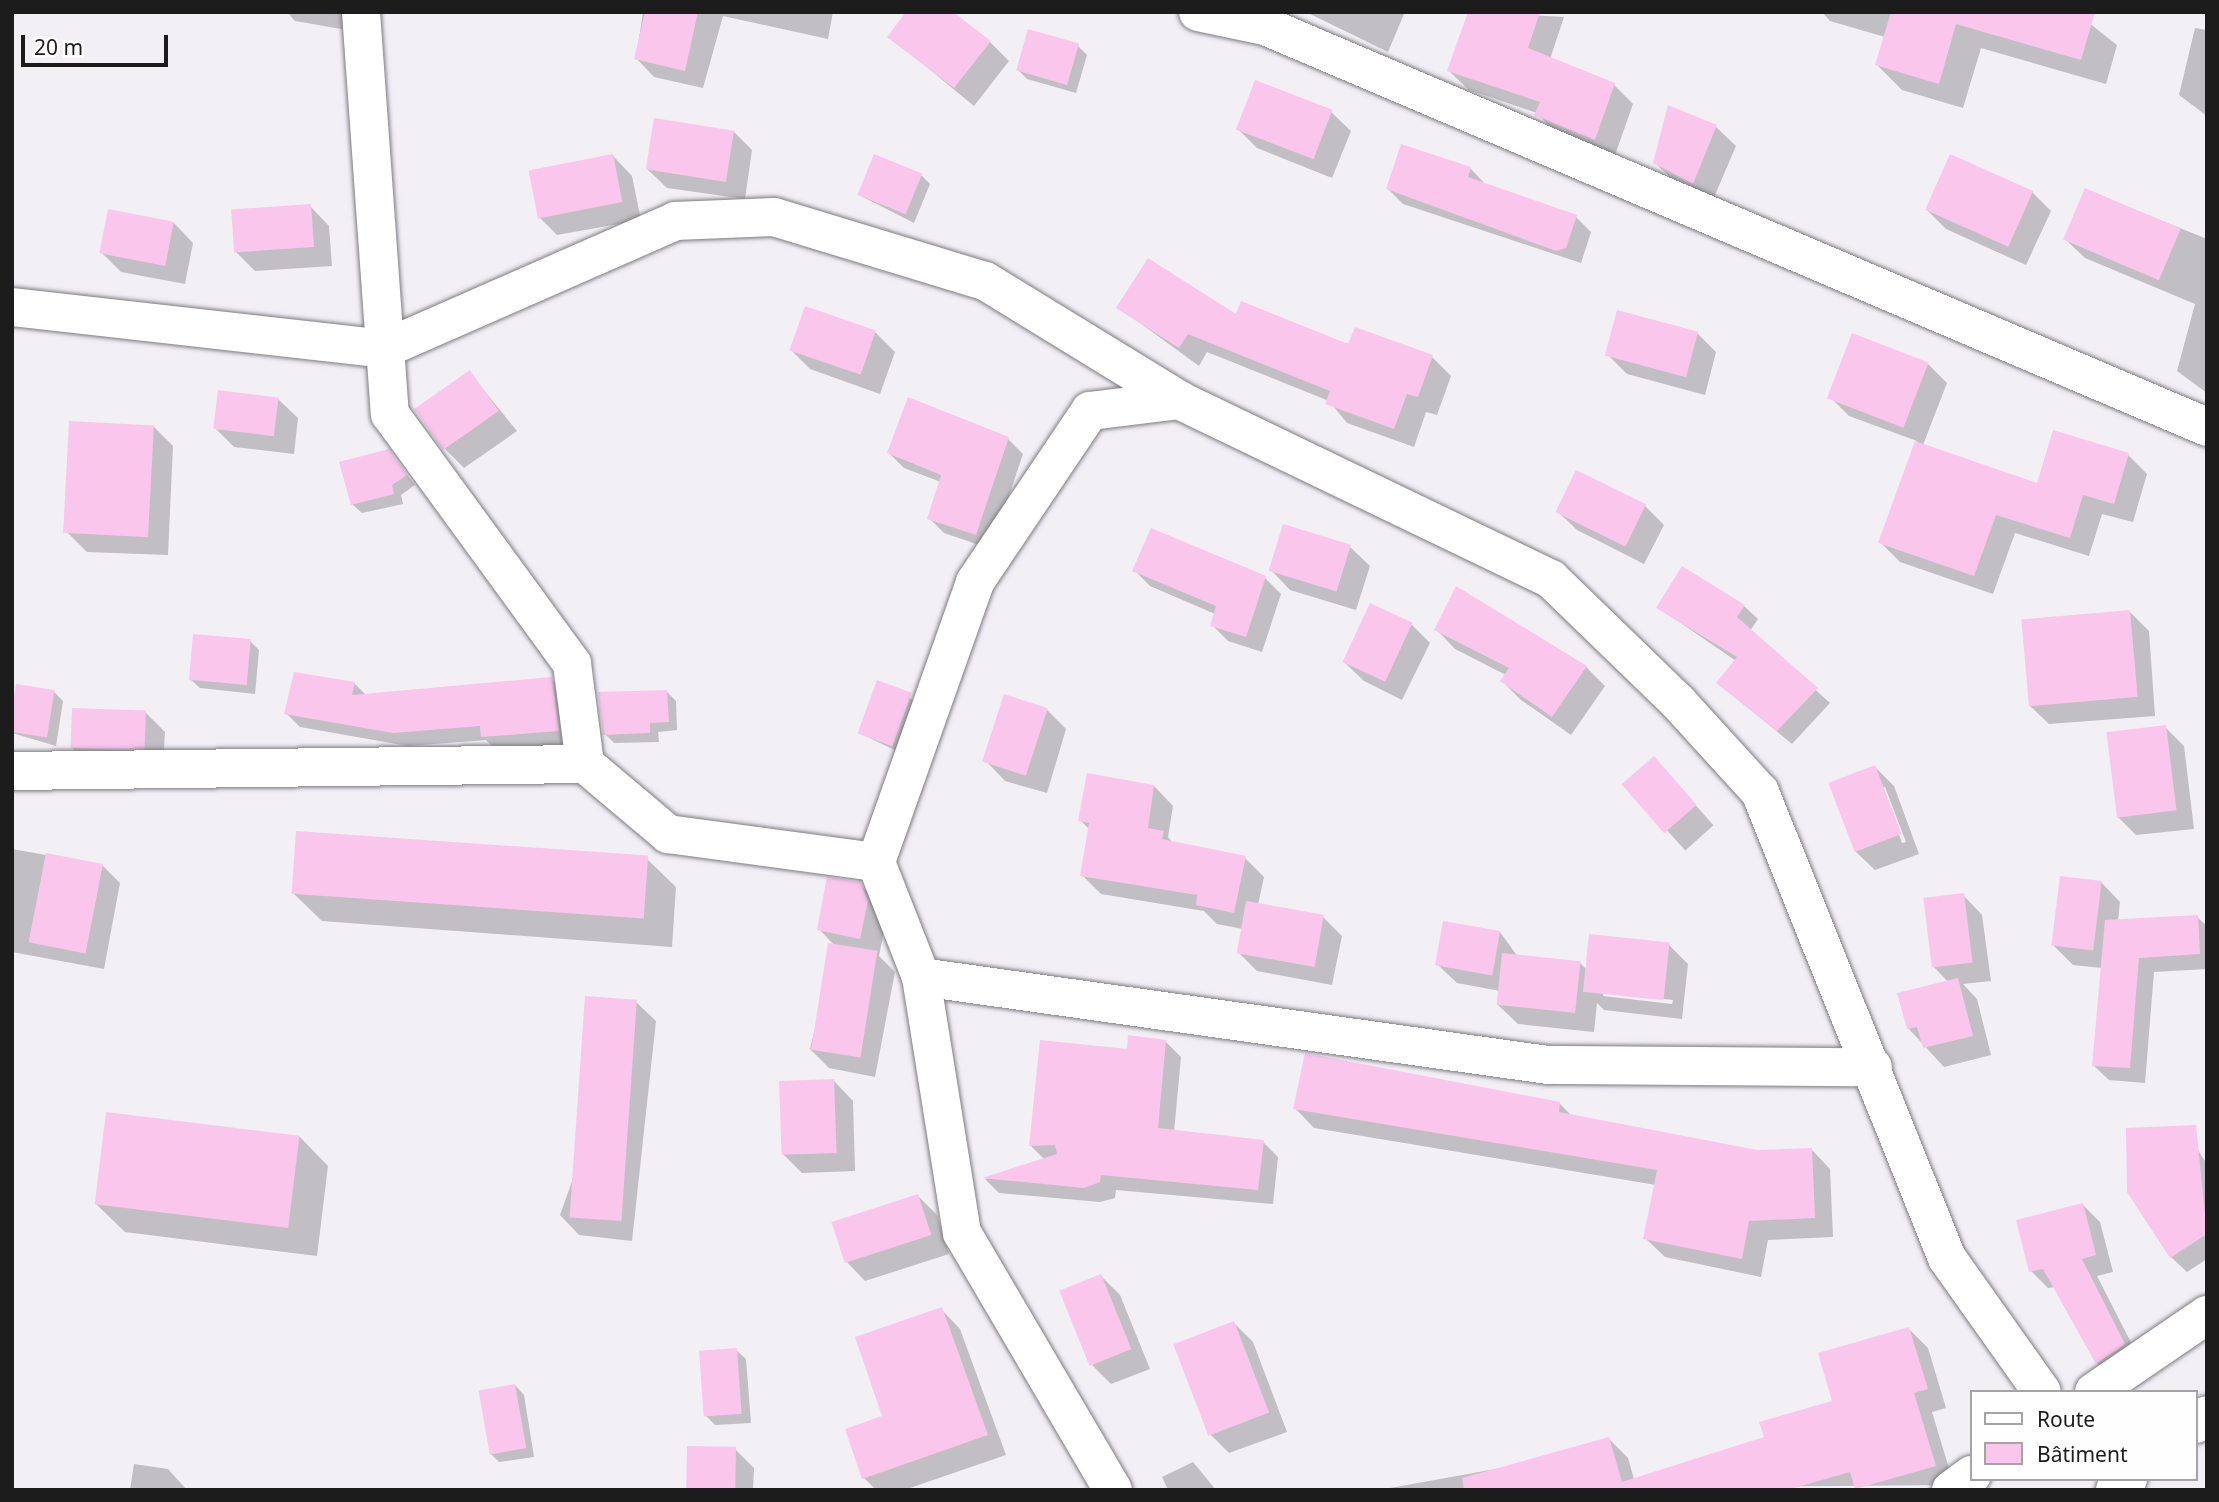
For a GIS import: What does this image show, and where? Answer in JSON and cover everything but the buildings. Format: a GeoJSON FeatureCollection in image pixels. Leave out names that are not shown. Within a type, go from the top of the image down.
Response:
{"type":"FeatureCollection","features":[{"type":"Feature","properties":{"kind":"street"},"geometry":{"type":"LineString","coordinates":[[361,12],[390,414],[572,664],[585,764]]}},
{"type":"Feature","properties":{"kind":"street"},"geometry":{"type":"LineString","coordinates":[[1198,12],[1265,26],[2207,427]]}},
{"type":"Feature","properties":{"kind":"street"},"geometry":{"type":"LineString","coordinates":[[12,307],[384,349],[675,221],[774,217],[985,281],[1179,401],[1551,579],[1678,702],[1760,792],[1873,1067],[1947,1258],[2041,1390]]}},
{"type":"Feature","properties":{"kind":"street"},"geometry":{"type":"LineString","coordinates":[[1113,1490],[962,1233],[921,976],[876,862],[975,582],[1090,411],[1179,401]]}},
{"type":"Feature","properties":{"kind":"street"},"geometry":{"type":"LineString","coordinates":[[12,771],[585,764],[668,834],[876,862]]}},
{"type":"Feature","properties":{"kind":"street"},"geometry":{"type":"LineString","coordinates":[[921,976],[1548,1065],[1873,1067]]}},
{"type":"Feature","properties":{"kind":"street"},"geometry":{"type":"LineString","coordinates":[[2097,1390],[2207,1315]]}},
{"type":"Feature","properties":{"kind":"street"},"geometry":{"type":"LineString","coordinates":[[1951,1490],[1970,1476]]}}]}
